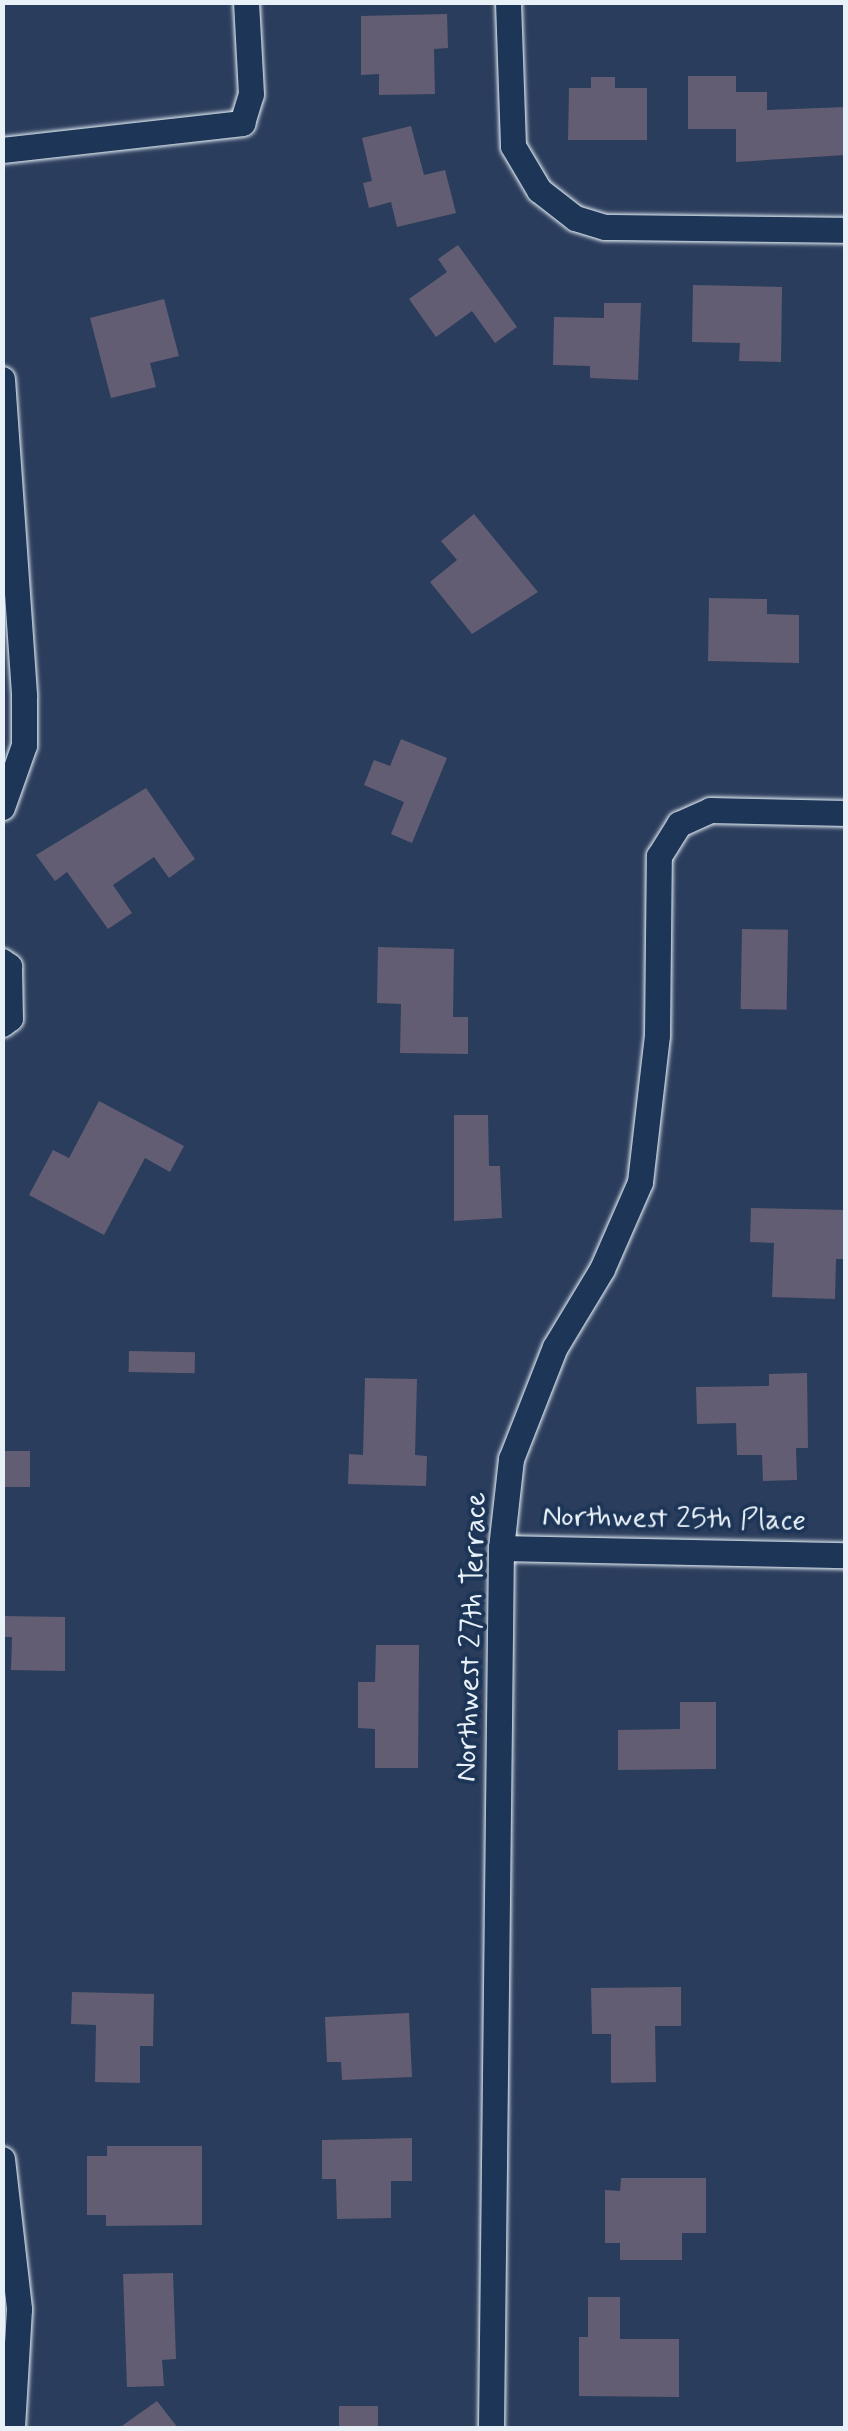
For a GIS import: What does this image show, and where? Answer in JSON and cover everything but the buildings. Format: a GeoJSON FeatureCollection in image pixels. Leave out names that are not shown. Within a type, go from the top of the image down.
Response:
{"type":"FeatureCollection","features":[{"type":"Feature","properties":{"kind":"street"},"geometry":{"type":"LineString","coordinates":[[2,150],[195,132],[242,122],[250,94],[246,2]]}},
{"type":"Feature","properties":{"kind":"street"},"geometry":{"type":"LineString","coordinates":[[508,2],[513,146],[539,190],[575,218],[604,227],[846,230]]}},
{"type":"Feature","properties":{"kind":"street"},"geometry":{"type":"LineString","coordinates":[[2,379],[24,745],[2,806]]}},
{"type":"Feature","properties":{"kind":"street","name":"Northwest 27th Terrace"},"geometry":{"type":"LineString","coordinates":[[491,2428],[501,1548],[512,1459],[556,1347],[602,1269],[640,1182],[657,1035],[660,856],[678,824],[710,810],[846,813]]}},
{"type":"Feature","properties":{"kind":"street"},"geometry":{"type":"LineString","coordinates":[[2,961],[8,966],[10,1018],[2,1024]]}},
{"type":"Feature","properties":{"kind":"street","name":"Northwest 25th Place"},"geometry":{"type":"LineString","coordinates":[[501,1548],[846,1555]]}},
{"type":"Feature","properties":{"kind":"street"},"geometry":{"type":"LineString","coordinates":[[2,2159],[19,2309],[12,2428]]}}]}
